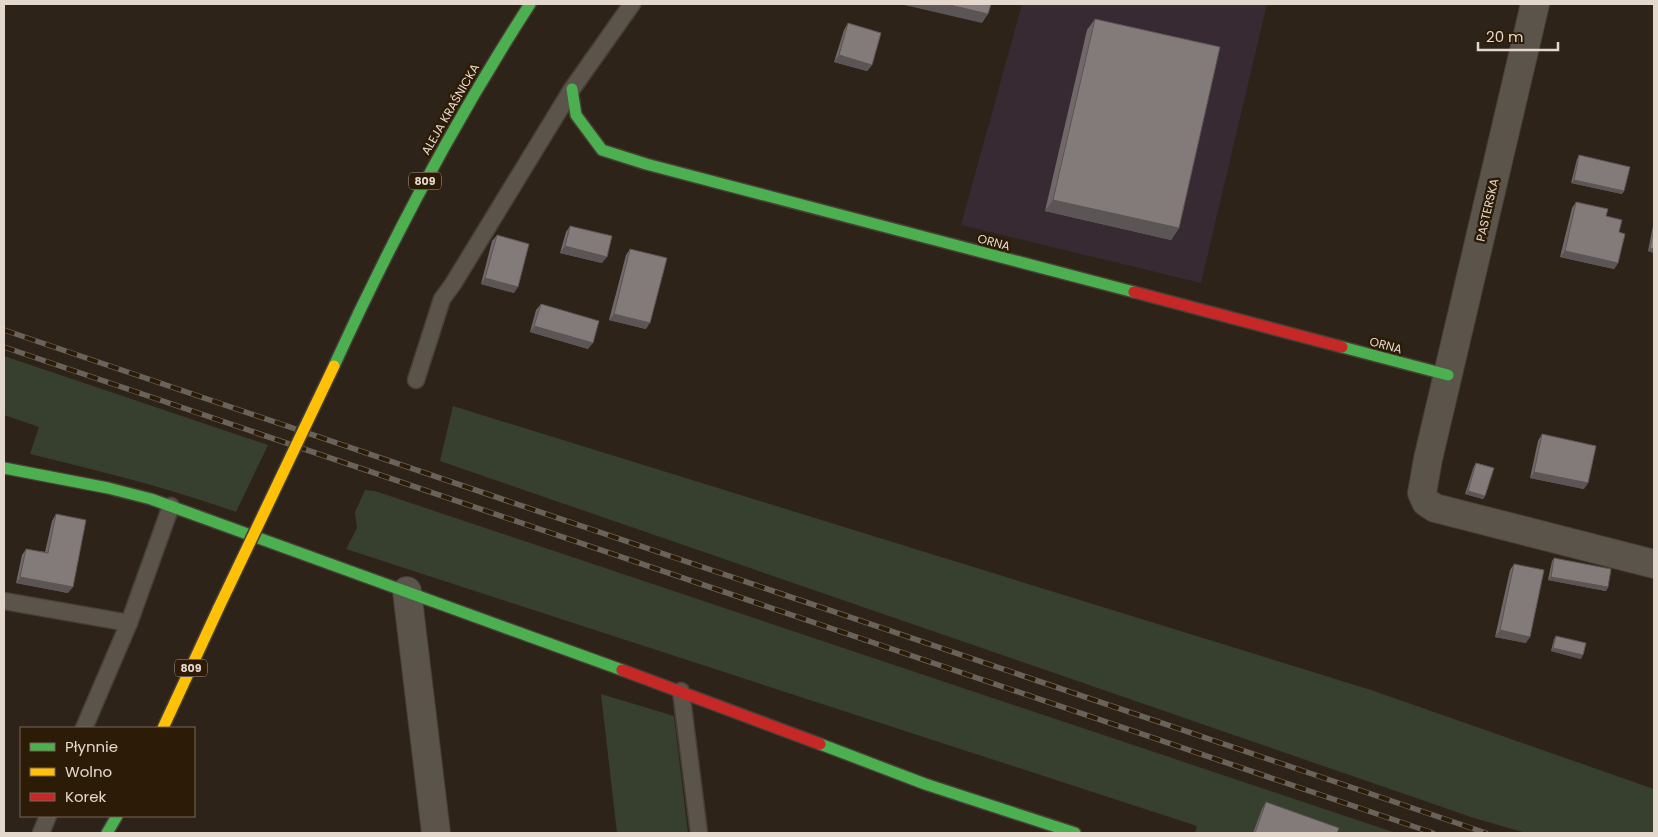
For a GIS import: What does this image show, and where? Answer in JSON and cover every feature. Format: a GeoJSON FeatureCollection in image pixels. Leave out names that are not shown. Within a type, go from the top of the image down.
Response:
{"type":"FeatureCollection","features":[{"type":"Feature","properties":{"kind":"street","name":"ALEJA KRAŚNICKA"},"geometry":{"type":"LineString","coordinates":[[163,727],[376,275],[413,202],[462,114],[530,4]]}},
{"type":"Feature","properties":{"kind":"street","name":"PASTERSKA"},"geometry":{"type":"LineString","coordinates":[[1535,4],[1428,459],[1422,493],[1426,502],[1435,508],[1654,564]]}},
{"type":"Feature","properties":{"kind":"street","name":"ORNA"},"geometry":{"type":"LineString","coordinates":[[572,89],[576,115],[602,150],[646,164],[1448,375]]}},
{"type":"Feature","properties":{"kind":"street"},"geometry":{"type":"LineString","coordinates":[[4,468],[108,488],[170,506],[681,691],[925,784],[1075,833]]}},
{"type":"Feature","properties":{"kind":"street"},"geometry":{"type":"LineString","coordinates":[[407,591],[436,833]]}},
{"type":"Feature","properties":{"kind":"street"},"geometry":{"type":"LineString","coordinates":[[107,833],[116,817]]}},
{"type":"Feature","properties":{"kind":"lane"},"geometry":{"type":"LineString","coordinates":[[416,380],[442,299],[572,89],[632,4]]}},
{"type":"Feature","properties":{"kind":"lane"},"geometry":{"type":"LineString","coordinates":[[84,727],[129,623],[170,506]]}},
{"type":"Feature","properties":{"kind":"lane"},"geometry":{"type":"LineString","coordinates":[[4,601],[129,623]]}},
{"type":"Feature","properties":{"kind":"lane"},"geometry":{"type":"LineString","coordinates":[[681,691],[698,833]]}},
{"type":"Feature","properties":{"kind":"lane"},"geometry":{"type":"LineString","coordinates":[[41,833],[48,817]]}},
{"type":"Feature","properties":{"kind":"shaded area"},"geometry":{"type":"Polygon","coordinates":[[[1022,4],[1267,4],[1201,283],[961,225],[1022,4]]]}},
{"type":"Feature","properties":{"kind":"green space"},"geometry":{"type":"Polygon","coordinates":[[[4,356],[268,445],[236,512],[108,473],[30,454],[39,427],[4,415],[4,356]]]}},
{"type":"Feature","properties":{"kind":"green space"},"geometry":{"type":"Polygon","coordinates":[[[453,406],[1371,690],[1654,789],[1654,833],[1526,833],[1474,818],[440,461],[453,406]]]}},
{"type":"Feature","properties":{"kind":"green space"},"geometry":{"type":"Polygon","coordinates":[[[365,490],[375,491],[1396,833],[1195,833],[1197,826],[346,549],[357,528],[355,512],[365,490]]]}},
{"type":"Feature","properties":{"kind":"green space"},"geometry":{"type":"Polygon","coordinates":[[[601,694],[674,716],[688,833],[617,833],[601,694]]]}},
{"type":"Feature","properties":{"kind":"building"},"geometry":{"type":"Polygon","coordinates":[[[945,4],[991,4],[988,14],[945,4]]]}},
{"type":"Feature","properties":{"kind":"building"},"geometry":{"type":"Polygon","coordinates":[[[1095,19],[1220,47],[1179,228],[1053,200],[1095,19]]]}},
{"type":"Feature","properties":{"kind":"building"},"geometry":{"type":"Polygon","coordinates":[[[848,23],[881,33],[872,65],[839,55],[848,23]]]}},
{"type":"Feature","properties":{"kind":"building"},"geometry":{"type":"Polygon","coordinates":[[[1579,155],[1630,167],[1624,191],[1574,180],[1579,155]]]}},
{"type":"Feature","properties":{"kind":"building"},"geometry":{"type":"Polygon","coordinates":[[[1576,202],[1608,209],[1606,216],[1622,220],[1619,232],[1625,234],[1618,263],[1565,251],[1576,202]]]}},
{"type":"Feature","properties":{"kind":"building"},"geometry":{"type":"Polygon","coordinates":[[[570,226],[612,236],[607,257],[565,246],[570,226]]]}},
{"type":"Feature","properties":{"kind":"building"},"geometry":{"type":"Polygon","coordinates":[[[1654,228],[1654,249],[1650,248],[1654,228]]]}},
{"type":"Feature","properties":{"kind":"building"},"geometry":{"type":"Polygon","coordinates":[[[497,235],[529,244],[518,287],[485,278],[497,235]]]}},
{"type":"Feature","properties":{"kind":"building"},"geometry":{"type":"Polygon","coordinates":[[[630,249],[667,258],[650,323],[614,314],[630,249]]]}},
{"type":"Feature","properties":{"kind":"building"},"geometry":{"type":"Polygon","coordinates":[[[541,304],[599,321],[593,343],[534,326],[541,304]]]}},
{"type":"Feature","properties":{"kind":"building"},"geometry":{"type":"Polygon","coordinates":[[[1542,434],[1596,446],[1588,483],[1534,472],[1542,434]]]}},
{"type":"Feature","properties":{"kind":"building"},"geometry":{"type":"Polygon","coordinates":[[[1476,463],[1494,468],[1485,496],[1468,491],[1476,463]]]}},
{"type":"Feature","properties":{"kind":"building"},"geometry":{"type":"Polygon","coordinates":[[[56,514],[86,520],[73,587],[20,577],[26,549],[48,553],[56,514]]]}},
{"type":"Feature","properties":{"kind":"building"},"geometry":{"type":"Polygon","coordinates":[[[1554,558],[1611,569],[1608,587],[1551,577],[1554,558]]]}},
{"type":"Feature","properties":{"kind":"building"},"geometry":{"type":"Polygon","coordinates":[[[1514,564],[1544,570],[1530,637],[1500,630],[1514,564]]]}},
{"type":"Feature","properties":{"kind":"building"},"geometry":{"type":"Polygon","coordinates":[[[1556,636],[1586,643],[1583,655],[1553,648],[1556,636]]]}},
{"type":"Feature","properties":{"kind":"building"},"geometry":{"type":"Polygon","coordinates":[[[1266,802],[1339,828],[1337,833],[1255,833],[1266,802]]]}},
{"type":"Feature","properties":{"kind":"railway"},"geometry":{"type":"LineString","coordinates":[[4,330],[1486,833]]}},
{"type":"Feature","properties":{"kind":"railway"},"geometry":{"type":"LineString","coordinates":[[4,347],[1433,833]]}},
{"type":"Feature","properties":{"kind":"traffic: fast"},"geometry":{"type":"LineString","coordinates":[[334,366],[378,273],[425,182],[476,92],[530,4]]}},
{"type":"Feature","properties":{"kind":"traffic: fast"},"geometry":{"type":"LineString","coordinates":[[572,89],[576,115],[602,150],[646,164],[1134,292]]}},
{"type":"Feature","properties":{"kind":"traffic: fast"},"geometry":{"type":"LineString","coordinates":[[1342,347],[1448,375]]}},
{"type":"Feature","properties":{"kind":"traffic: fast"},"geometry":{"type":"LineString","coordinates":[[4,468],[108,488],[151,499],[622,670]]}},
{"type":"Feature","properties":{"kind":"traffic: fast"},"geometry":{"type":"LineString","coordinates":[[820,744],[925,784],[1075,833]]}},
{"type":"Feature","properties":{"kind":"traffic: fast"},"geometry":{"type":"LineString","coordinates":[[107,833],[116,817]]}},
{"type":"Feature","properties":{"kind":"traffic: slow"},"geometry":{"type":"LineString","coordinates":[[219,607],[334,366]]}},
{"type":"Feature","properties":{"kind":"traffic: slow"},"geometry":{"type":"LineString","coordinates":[[163,727],[219,607]]}},
{"type":"Feature","properties":{"kind":"traffic: jam"},"geometry":{"type":"LineString","coordinates":[[1134,292],[1342,347]]}},
{"type":"Feature","properties":{"kind":"traffic: jam"},"geometry":{"type":"LineString","coordinates":[[622,670],[820,744]]}}]}
